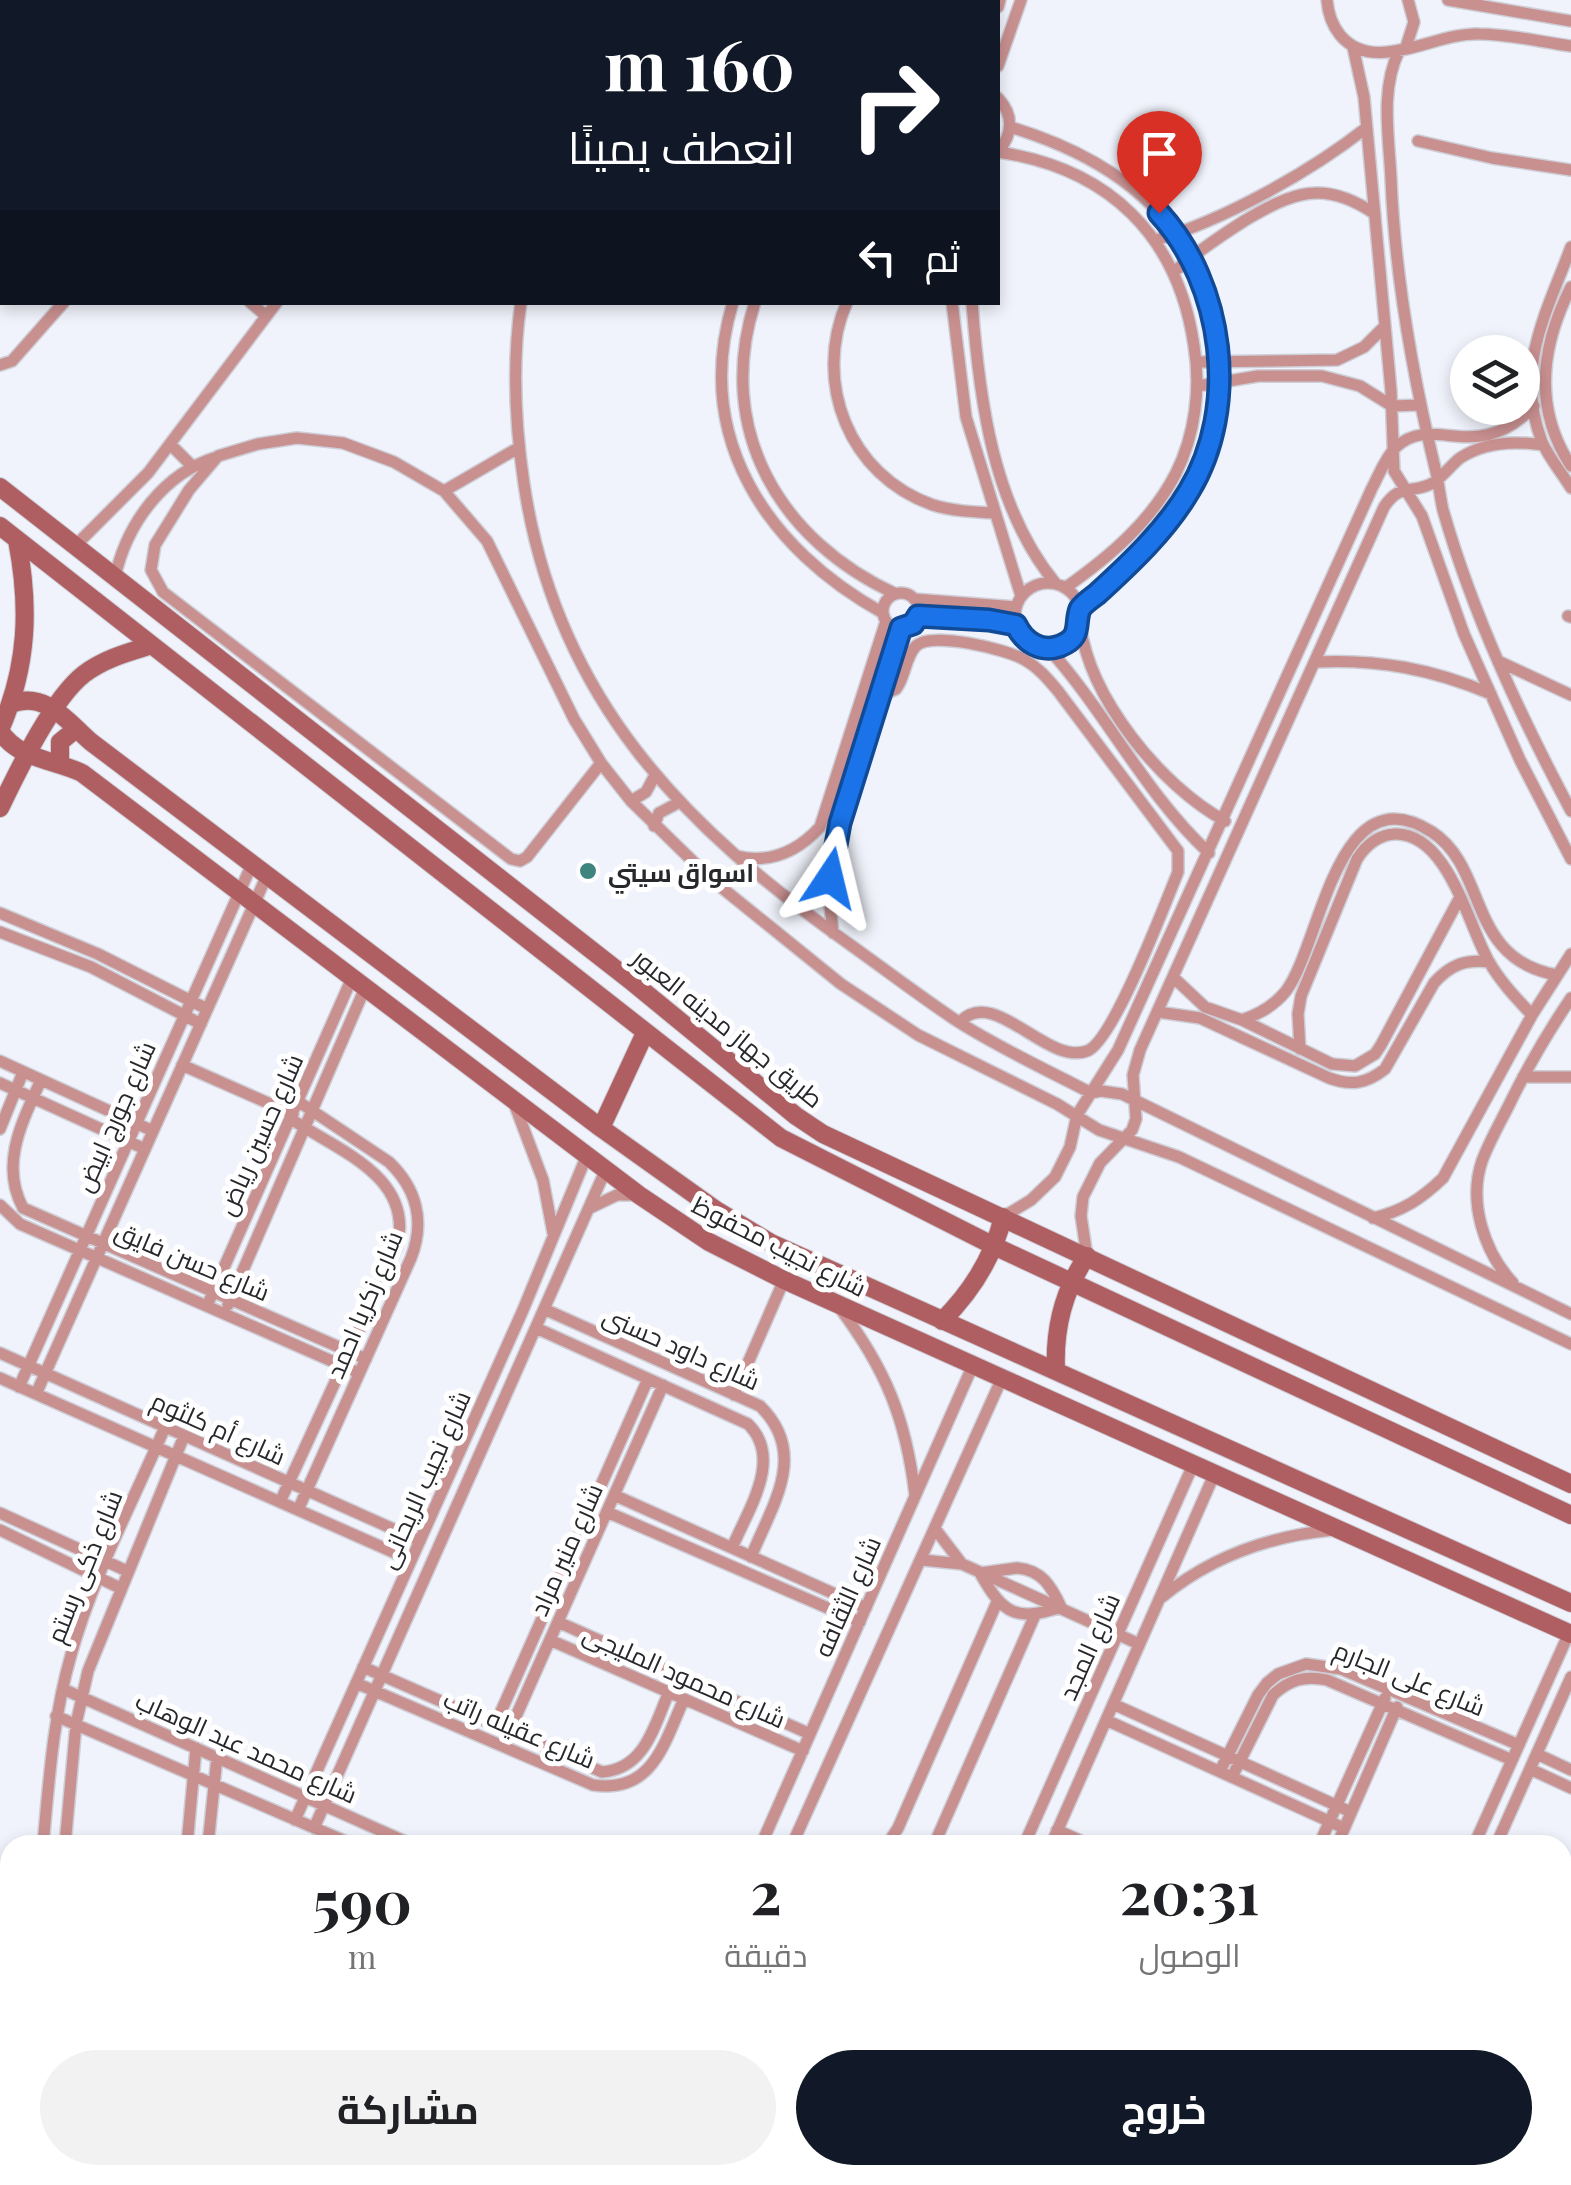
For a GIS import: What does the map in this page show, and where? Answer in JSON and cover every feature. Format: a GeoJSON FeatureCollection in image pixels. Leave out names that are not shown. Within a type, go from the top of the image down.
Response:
{"type":"FeatureCollection","features":[{"type":"Feature","properties":{"kind":"main road","name":"طريق جهاز مدينه العبور"},"geometry":{"type":"LineString","coordinates":[[0,487],[631,981],[796,1116],[824,1134],[1571,1484]]}},
{"type":"Feature","properties":{"kind":"main road","name":"طريق جهاز مدينه العبور"},"geometry":{"type":"LineString","coordinates":[[0,526],[781,1138],[994,1246],[1571,1515]]}},
{"type":"Feature","properties":{"kind":"main road"},"geometry":{"type":"LineString","coordinates":[[0,730],[22,666],[26,624],[25,582],[17,540]]}},
{"type":"Feature","properties":{"kind":"main road"},"geometry":{"type":"LineString","coordinates":[[0,808],[55,710],[82,676],[102,662],[149,646]]}},
{"type":"Feature","properties":{"kind":"main road"},"geometry":{"type":"LineString","coordinates":[[11,704],[30,699],[55,710]]}},
{"type":"Feature","properties":{"kind":"main road","name":"شارع نجيب محفوظ"},"geometry":{"type":"LineString","coordinates":[[55,710],[600,1128],[716,1210],[771,1243],[1571,1604]]}},
{"type":"Feature","properties":{"kind":"main road"},"geometry":{"type":"LineString","coordinates":[[275,744],[294,718]]}},
{"type":"Feature","properties":{"kind":"main road"},"geometry":{"type":"LineString","coordinates":[[60,763],[60,742],[76,729]]}},
{"type":"Feature","properties":{"kind":"main road","name":"شارع نجيب محفوظ"},"geometry":{"type":"LineString","coordinates":[[0,730],[16,750],[82,774],[639,1195],[709,1242],[784,1280],[1570,1634]]}},
{"type":"Feature","properties":{"kind":"main road"},"geometry":{"type":"LineString","coordinates":[[612,1005],[631,981]]}},
{"type":"Feature","properties":{"kind":"main road"},"geometry":{"type":"LineString","coordinates":[[600,1128],[645,1033]]}},
{"type":"Feature","properties":{"kind":"main road"},"geometry":{"type":"LineString","coordinates":[[942,1321],[969,1292],[994,1246],[1002,1217]]}},
{"type":"Feature","properties":{"kind":"main road"},"geometry":{"type":"LineString","coordinates":[[1056,1372],[1056,1333],[1072,1281],[1088,1256]]}},
{"type":"Feature","properties":{"kind":"main road"},"geometry":{"type":"LineString","coordinates":[[836,1303],[847,1277]]}},
{"type":"Feature","properties":{"kind":"main road"},"geometry":{"type":"LineString","coordinates":[[1510,1487],[1522,1461]]}},
{"type":"Feature","properties":{"kind":"main road"},"geometry":{"type":"LineString","coordinates":[[1360,1540],[1372,1514]]}},
{"type":"Feature","properties":{"kind":"street"},"geometry":{"type":"LineString","coordinates":[[1000,60],[1021,0]]}},
{"type":"Feature","properties":{"kind":"street"},"geometry":{"type":"LineString","coordinates":[[1318,0],[1328,6],[1337,31],[1353,47],[1375,54],[1478,34],[1571,46]]}},
{"type":"Feature","properties":{"kind":"street"},"geometry":{"type":"LineString","coordinates":[[1408,0],[1414,22],[1392,65],[1387,94],[1393,221],[1420,405],[1442,507],[1497,660],[1571,811]]}},
{"type":"Feature","properties":{"kind":"street"},"geometry":{"type":"LineString","coordinates":[[1448,0],[1571,21]]}},
{"type":"Feature","properties":{"kind":"street"},"geometry":{"type":"LineString","coordinates":[[1478,34],[1480,6]]}},
{"type":"Feature","properties":{"kind":"street"},"geometry":{"type":"LineString","coordinates":[[1353,47],[1364,94],[1392,406],[1394,470],[1422,516],[1452,605],[1571,859]]}},
{"type":"Feature","properties":{"kind":"street"},"geometry":{"type":"LineString","coordinates":[[1000,101],[1008,112],[1010,127],[1000,149]]}},
{"type":"Feature","properties":{"kind":"street"},"geometry":{"type":"LineString","coordinates":[[1010,127],[1064,146],[1116,174],[1178,233],[1211,308],[1218,382],[1212,435],[1192,488],[1158,533],[1080,610]]}},
{"type":"Feature","properties":{"kind":"street"},"geometry":{"type":"LineString","coordinates":[[1156,240],[1211,220],[1305,168],[1366,128]]}},
{"type":"Feature","properties":{"kind":"street"},"geometry":{"type":"LineString","coordinates":[[1418,141],[1571,170]]}},
{"type":"Feature","properties":{"kind":"street"},"geometry":{"type":"LineString","coordinates":[[754,305],[747,330],[744,377],[748,423],[762,467],[784,508],[823,550],[858,574],[914,599],[1019,602],[1037,585],[1061,586],[1120,545],[1163,496],[1188,443],[1198,386],[1196,362],[1189,316],[1174,272],[1156,240],[1125,207],[1087,180],[1044,161],[1000,152]]}},
{"type":"Feature","properties":{"kind":"street"},"geometry":{"type":"LineString","coordinates":[[1174,272],[1281,199],[1300,194],[1340,196],[1375,214]]}},
{"type":"Feature","properties":{"kind":"street"},"geometry":{"type":"LineString","coordinates":[[1537,335],[1571,247]]}},
{"type":"Feature","properties":{"kind":"street"},"geometry":{"type":"LineString","coordinates":[[1571,287],[1548,344],[1544,376],[1550,423],[1571,466]]}},
{"type":"Feature","properties":{"kind":"street"},"geometry":{"type":"LineString","coordinates":[[0,365],[12,360],[61,305]]}},
{"type":"Feature","properties":{"kind":"street"},"geometry":{"type":"LineString","coordinates":[[253,305],[266,316]]}},
{"type":"Feature","properties":{"kind":"street"},"geometry":{"type":"LineString","coordinates":[[74,547],[170,444],[275,305]]}},
{"type":"Feature","properties":{"kind":"street"},"geometry":{"type":"LineString","coordinates":[[522,305],[516,353],[518,448],[535,540],[558,612],[590,682],[631,746],[678,802],[732,855],[833,933],[960,1022],[1091,1094],[1112,1091],[1209,1148],[1372,1218],[1571,1314]]}},
{"type":"Feature","properties":{"kind":"street"},"geometry":{"type":"LineString","coordinates":[[732,305],[723,352],[724,403],[743,475],[758,504],[787,542],[832,582],[901,628]]}},
{"type":"Feature","properties":{"kind":"street"},"geometry":{"type":"LineString","coordinates":[[846,305],[835,336],[833,379],[843,420],[858,448],[879,473],[914,497],[955,510],[994,514]]}},
{"type":"Feature","properties":{"kind":"street"},"geometry":{"type":"LineString","coordinates":[[952,305],[958,377],[1019,602],[1016,625]]}},
{"type":"Feature","properties":{"kind":"street"},"geometry":{"type":"LineString","coordinates":[[972,305],[979,374],[995,454],[1020,531],[1061,586],[1074,595],[1088,663],[1096,681],[1127,728],[1171,782],[1238,827]]}},
{"type":"Feature","properties":{"kind":"street"},"geometry":{"type":"LineString","coordinates":[[1196,362],[1337,360],[1364,347],[1385,326]]}},
{"type":"Feature","properties":{"kind":"street"},"geometry":{"type":"LineString","coordinates":[[958,377],[979,374]]}},
{"type":"Feature","properties":{"kind":"street"},"geometry":{"type":"LineString","coordinates":[[1198,386],[1258,376],[1322,376],[1360,386],[1392,406],[1420,405]]}},
{"type":"Feature","properties":{"kind":"street"},"geometry":{"type":"LineString","coordinates":[[1002,1217],[1031,1200],[1055,1177],[1070,1147],[1077,1115],[1110,1065],[1372,488],[1393,450],[1408,439],[1426,434],[1463,439],[1488,437],[1514,425]]}},
{"type":"Feature","properties":{"kind":"street"},"geometry":{"type":"LineString","coordinates":[[1538,425],[1543,445],[1571,488]]}},
{"type":"Feature","properties":{"kind":"street"},"geometry":{"type":"LineString","coordinates":[[114,577],[122,551],[142,515],[164,488],[191,465],[277,440],[316,439],[369,451],[444,491],[487,541],[548,671],[601,763],[631,801],[711,879],[841,984],[918,1035],[1100,1130],[1162,1149],[1571,1344]]}},
{"type":"Feature","properties":{"kind":"street"},"geometry":{"type":"LineString","coordinates":[[1088,1256],[1080,1216],[1083,1197],[1100,1164],[1136,1120],[1136,1061],[1384,507],[1404,488],[1422,487],[1438,479],[1459,459],[1487,446],[1510,442],[1543,445]]}},
{"type":"Feature","properties":{"kind":"street"},"geometry":{"type":"LineString","coordinates":[[170,444],[191,465]]}},
{"type":"Feature","properties":{"kind":"street"},"geometry":{"type":"LineString","coordinates":[[444,491],[518,448]]}},
{"type":"Feature","properties":{"kind":"street"},"geometry":{"type":"LineString","coordinates":[[218,456],[189,490],[151,557],[156,583],[174,602],[512,859],[520,861],[527,856],[601,763]]}},
{"type":"Feature","properties":{"kind":"street"},"geometry":{"type":"LineString","coordinates":[[122,499],[142,515]]}},
{"type":"Feature","properties":{"kind":"street"},"geometry":{"type":"LineString","coordinates":[[1422,516],[1442,507]]}},
{"type":"Feature","properties":{"kind":"street"},"geometry":{"type":"LineString","coordinates":[[732,855],[764,859],[781,856],[809,840],[820,827],[885,617],[886,601],[896,594]]}},
{"type":"Feature","properties":{"kind":"street"},"geometry":{"type":"LineString","coordinates":[[901,628],[913,624],[918,616],[914,599]]}},
{"type":"Feature","properties":{"kind":"street"},"geometry":{"type":"LineString","coordinates":[[918,616],[1016,625],[1032,644],[1048,648],[1080,686],[1134,765],[1207,850],[1222,862]]}},
{"type":"Feature","properties":{"kind":"street"},"geometry":{"type":"LineString","coordinates":[[1048,648],[1071,638],[1080,624]]}},
{"type":"Feature","properties":{"kind":"street"},"geometry":{"type":"LineString","coordinates":[[833,933],[829,896],[835,841],[901,628]]}},
{"type":"Feature","properties":{"kind":"street"},"geometry":{"type":"LineString","coordinates":[[880,696],[896,689],[912,652],[925,640],[1001,650],[1024,659],[1058,691],[1178,851],[1178,872],[1115,1018],[1097,1045],[1077,1053],[1066,1051],[988,1012],[972,1012],[960,1022]]}},
{"type":"Feature","properties":{"kind":"street"},"geometry":{"type":"LineString","coordinates":[[1497,660],[1571,695]]}},
{"type":"Feature","properties":{"kind":"street"},"geometry":{"type":"LineString","coordinates":[[1315,662],[1369,662],[1423,670],[1491,694]]}},
{"type":"Feature","properties":{"kind":"street"},"geometry":{"type":"LineString","coordinates":[[631,801],[646,792],[654,776]]}},
{"type":"Feature","properties":{"kind":"street"},"geometry":{"type":"LineString","coordinates":[[654,826],[659,813],[678,802]]}},
{"type":"Feature","properties":{"kind":"street"},"geometry":{"type":"LineString","coordinates":[[1242,1020],[1276,1003],[1288,988],[1346,851],[1361,830],[1386,821],[1414,824],[1438,837],[1454,855],[1500,945],[1526,966],[1557,975]]}},
{"type":"Feature","properties":{"kind":"street"},"geometry":{"type":"LineString","coordinates":[[1300,1049],[1301,996],[1364,849],[1382,836],[1396,834],[1422,840],[1441,858],[1489,962],[1532,1014]]}},
{"type":"Feature","properties":{"kind":"street","name":"شارع جورج ابيض"},"geometry":{"type":"LineString","coordinates":[[19,1386],[238,893],[260,870]]}},
{"type":"Feature","properties":{"kind":"street","name":"شارع جورج ابيض"},"geometry":{"type":"LineString","coordinates":[[36,1394],[254,905],[260,870]]}},
{"type":"Feature","properties":{"kind":"street"},"geometry":{"type":"LineString","coordinates":[[1173,977],[1206,1007],[1300,1049],[1343,1067],[1366,1062],[1459,899]]}},
{"type":"Feature","properties":{"kind":"street"},"geometry":{"type":"LineString","coordinates":[[0,914],[98,954],[208,1009]]}},
{"type":"Feature","properties":{"kind":"street"},"geometry":{"type":"LineString","coordinates":[[0,932],[91,967],[200,1024]]}},
{"type":"Feature","properties":{"kind":"street"},"geometry":{"type":"LineString","coordinates":[[1372,1218],[1398,1212],[1422,1198],[1443,1178],[1532,1014],[1571,954]]}},
{"type":"Feature","properties":{"kind":"street"},"geometry":{"type":"LineString","coordinates":[[1158,1012],[1200,1018],[1329,1078],[1358,1083],[1384,1069],[1444,970],[1459,962],[1489,962]]}},
{"type":"Feature","properties":{"kind":"street","name":"شارع حسين رياض"},"geometry":{"type":"LineString","coordinates":[[224,1314],[313,1112],[358,983]]}},
{"type":"Feature","properties":{"kind":"street","name":"شارع حسين رياض"},"geometry":{"type":"LineString","coordinates":[[207,1306],[294,1112],[358,983]]}},
{"type":"Feature","properties":{"kind":"street"},"geometry":{"type":"LineString","coordinates":[[1519,1290],[1494,1258],[1486,1240],[1478,1201],[1482,1162],[1523,1077],[1571,998]]}},
{"type":"Feature","properties":{"kind":"street"},"geometry":{"type":"LineString","coordinates":[[0,1061],[153,1131]]}},
{"type":"Feature","properties":{"kind":"street"},"geometry":{"type":"LineString","coordinates":[[1023,1088],[1037,1064]]}},
{"type":"Feature","properties":{"kind":"street"},"geometry":{"type":"LineString","coordinates":[[182,1065],[294,1112]]}},
{"type":"Feature","properties":{"kind":"street"},"geometry":{"type":"LineString","coordinates":[[0,1129],[23,1072]]}},
{"type":"Feature","properties":{"kind":"street"},"geometry":{"type":"LineString","coordinates":[[1523,1077],[1571,1078]]}},
{"type":"Feature","properties":{"kind":"street","name":"شارع حسن فايق"},"geometry":{"type":"LineString","coordinates":[[41,1080],[4,1162],[5,1179],[23,1208],[82,1244],[96,1258],[359,1374]]}},
{"type":"Feature","properties":{"kind":"street"},"geometry":{"type":"LineString","coordinates":[[0,1083],[145,1149]]}},
{"type":"Feature","properties":{"kind":"street"},"geometry":{"type":"LineString","coordinates":[[512,1099],[535,1152],[554,1236]]}},
{"type":"Feature","properties":{"kind":"street","name":"شارع زكريا احمد"},"geometry":{"type":"LineString","coordinates":[[294,1112],[313,1112],[400,1173],[415,1200],[418,1215],[416,1246],[298,1510]]}},
{"type":"Feature","properties":{"kind":"street","name":"شارع زكريا احمد"},"geometry":{"type":"LineString","coordinates":[[280,1502],[397,1247],[401,1215],[388,1186],[306,1129],[294,1112]]}},
{"type":"Feature","properties":{"kind":"street"},"geometry":{"type":"LineString","coordinates":[[1203,1168],[1209,1148]]}},
{"type":"Feature","properties":{"kind":"street"},"geometry":{"type":"LineString","coordinates":[[1460,1150],[1482,1162]]}},
{"type":"Feature","properties":{"kind":"street","name":"شارع نجيب الريحانى"},"geometry":{"type":"LineString","coordinates":[[296,1820],[587,1156]]}},
{"type":"Feature","properties":{"kind":"street","name":"شارع نجيب الريحانى"},"geometry":{"type":"LineString","coordinates":[[314,1828],[606,1169]]}},
{"type":"Feature","properties":{"kind":"street"},"geometry":{"type":"LineString","coordinates":[[586,1211],[617,1195],[639,1195]]}},
{"type":"Feature","properties":{"kind":"street","name":"شارع حسن فايق"},"geometry":{"type":"LineString","coordinates":[[0,1205],[20,1224],[82,1244],[102,1245],[366,1359]]}},
{"type":"Feature","properties":{"kind":"street"},"geometry":{"type":"LineString","coordinates":[[734,1394],[784,1280]]}},
{"type":"Feature","properties":{"kind":"street"},"geometry":{"type":"LineString","coordinates":[[836,1303],[882,1372],[900,1412],[915,1496]]}},
{"type":"Feature","properties":{"kind":"street","name":"شارع داود حسنى"},"geometry":{"type":"LineString","coordinates":[[544,1309],[760,1406],[772,1418],[785,1446],[783,1478],[751,1557]]}},
{"type":"Feature","properties":{"kind":"street","name":"شارع داود حسنى"},"geometry":{"type":"LineString","coordinates":[[536,1328],[748,1424],[764,1450],[763,1472],[732,1548]]}},
{"type":"Feature","properties":{"kind":"street","name":"شارع أم كلثوم"},"geometry":{"type":"LineString","coordinates":[[0,1353],[420,1541]]}},
{"type":"Feature","properties":{"kind":"street","name":"شارع الثقافه"},"geometry":{"type":"LineString","coordinates":[[765,1835],[973,1365]]}},
{"type":"Feature","properties":{"kind":"street","name":"شارع أم كلثوم"},"geometry":{"type":"LineString","coordinates":[[0,1378],[411,1560]]}},
{"type":"Feature","properties":{"kind":"street","name":"شارع منير مراد"},"geometry":{"type":"LineString","coordinates":[[495,1726],[648,1378]]}},
{"type":"Feature","properties":{"kind":"street"},"geometry":{"type":"LineString","coordinates":[[799,1835],[1002,1378]]}},
{"type":"Feature","properties":{"kind":"street","name":"شارع منير مراد"},"geometry":{"type":"LineString","coordinates":[[509,1732],[663,1385]]}},
{"type":"Feature","properties":{"kind":"street"},"geometry":{"type":"LineString","coordinates":[[712,1407],[720,1388]]}},
{"type":"Feature","properties":{"kind":"street"},"geometry":{"type":"LineString","coordinates":[[482,1402],[499,1410]]}},
{"type":"Feature","properties":{"kind":"street","name":"شارع ذكى رستم"},"geometry":{"type":"LineString","coordinates":[[44,1835],[56,1716],[78,1630],[165,1427]]}},
{"type":"Feature","properties":{"kind":"street","name":"شارع ذكى رستم"},"geometry":{"type":"LineString","coordinates":[[65,1835],[81,1697],[120,1588],[184,1436]]}},
{"type":"Feature","properties":{"kind":"street","name":"شارع المجد"},"geometry":{"type":"LineString","coordinates":[[1028,1835],[1193,1465]]}},
{"type":"Feature","properties":{"kind":"street","name":"شارع المجد"},"geometry":{"type":"LineString","coordinates":[[1055,1835],[1214,1475]]}},
{"type":"Feature","properties":{"kind":"street"},"geometry":{"type":"LineString","coordinates":[[614,1495],[866,1608]]}},
{"type":"Feature","properties":{"kind":"street"},"geometry":{"type":"LineString","coordinates":[[607,1512],[860,1622]]}},
{"type":"Feature","properties":{"kind":"street"},"geometry":{"type":"LineString","coordinates":[[0,1513],[127,1571]]}},
{"type":"Feature","properties":{"kind":"street"},"geometry":{"type":"LineString","coordinates":[[1159,1600],[1180,1582],[1228,1555],[1280,1537],[1335,1529]]}},
{"type":"Feature","properties":{"kind":"street"},"geometry":{"type":"LineString","coordinates":[[0,1530],[120,1588]]}},
{"type":"Feature","properties":{"kind":"street"},"geometry":{"type":"LineString","coordinates":[[936,1530],[962,1564]]}},
{"type":"Feature","properties":{"kind":"street"},"geometry":{"type":"LineString","coordinates":[[922,1560],[962,1564],[1139,1644]]}},
{"type":"Feature","properties":{"kind":"street"},"geometry":{"type":"LineString","coordinates":[[980,1574],[1003,1569],[1034,1570],[1047,1582],[1062,1607]]}},
{"type":"Feature","properties":{"kind":"street"},"geometry":{"type":"LineString","coordinates":[[980,1574],[997,1602],[1008,1611],[1035,1615],[1062,1607]]}},
{"type":"Feature","properties":{"kind":"street"},"geometry":{"type":"LineString","coordinates":[[893,1835],[997,1602]]}},
{"type":"Feature","properties":{"kind":"street"},"geometry":{"type":"LineString","coordinates":[[938,1835],[1035,1615]]}},
{"type":"Feature","properties":{"kind":"street","name":"شارع محمود المليجى"},"geometry":{"type":"LineString","coordinates":[[558,1622],[810,1734]]}},
{"type":"Feature","properties":{"kind":"street"},"geometry":{"type":"LineString","coordinates":[[1478,1835],[1570,1634]]}},
{"type":"Feature","properties":{"kind":"street","name":"شارع محمود المليجى"},"geometry":{"type":"LineString","coordinates":[[550,1640],[803,1751]]}},
{"type":"Feature","properties":{"kind":"street","name":"شارع على الجارم"},"geometry":{"type":"LineString","coordinates":[[1306,1671],[1330,1666],[1519,1745]]}},
{"type":"Feature","properties":{"kind":"street","name":"شارع عقيله راتب"},"geometry":{"type":"LineString","coordinates":[[364,1667],[589,1768],[616,1771],[639,1756],[669,1692]]}},
{"type":"Feature","properties":{"kind":"street","name":"شارع على الجارم"},"geometry":{"type":"LineString","coordinates":[[1226,1774],[1267,1683],[1292,1667],[1512,1760]]}},
{"type":"Feature","properties":{"kind":"street"},"geometry":{"type":"LineString","coordinates":[[1500,1835],[1571,1677]]}},
{"type":"Feature","properties":{"kind":"street","name":"شارع عقيله راتب"},"geometry":{"type":"LineString","coordinates":[[356,1683],[583,1781],[608,1788],[638,1778],[650,1768],[684,1699]]}},
{"type":"Feature","properties":{"kind":"street","name":"شارع محمد عبد الوهاب"},"geometry":{"type":"LineString","coordinates":[[62,1688],[391,1835]]}},
{"type":"Feature","properties":{"kind":"street"},"geometry":{"type":"LineString","coordinates":[[1324,1835],[1388,1690]]}},
{"type":"Feature","properties":{"kind":"street"},"geometry":{"type":"LineString","coordinates":[[1341,1835],[1402,1696]]}},
{"type":"Feature","properties":{"kind":"street"},"geometry":{"type":"LineString","coordinates":[[1113,1704],[1351,1812]]}},
{"type":"Feature","properties":{"kind":"street","name":"شارع محمد عبد الوهاب"},"geometry":{"type":"LineString","coordinates":[[56,1716],[330,1835]]}},
{"type":"Feature","properties":{"kind":"street"},"geometry":{"type":"LineString","coordinates":[[1106,1720],[1344,1828]]}},
{"type":"Feature","properties":{"kind":"street"},"geometry":{"type":"LineString","coordinates":[[188,1835],[196,1748]]}},
{"type":"Feature","properties":{"kind":"street"},"geometry":{"type":"LineString","coordinates":[[1537,1754],[1571,1770]]}},
{"type":"Feature","properties":{"kind":"street"},"geometry":{"type":"LineString","coordinates":[[1064,1756],[1085,1766]]}},
{"type":"Feature","properties":{"kind":"street"},"geometry":{"type":"LineString","coordinates":[[209,1835],[217,1757]]}},
{"type":"Feature","properties":{"kind":"street"},"geometry":{"type":"LineString","coordinates":[[1530,1769],[1571,1788]]}},
{"type":"Feature","properties":{"kind":"street"},"geometry":{"type":"LineString","coordinates":[[1057,1830],[1068,1835]]}},
{"type":"Feature","properties":{"kind":"place","name":"اسواق سيتي"},"geometry":{"type":"Point","coordinates":[588,871]}},
{"type":"Feature","properties":{"kind":"route"},"geometry":{"type":"LineString","coordinates":[[830,878],[840,823],[901,628],[913,624],[918,616],[989,620],[1016,625],[1025,639],[1040,647],[1064,644],[1080,624],[1080,610],[1158,533],[1192,488],[1212,435],[1218,372],[1216,334],[1203,282],[1178,233],[1159,213]]}}]}
